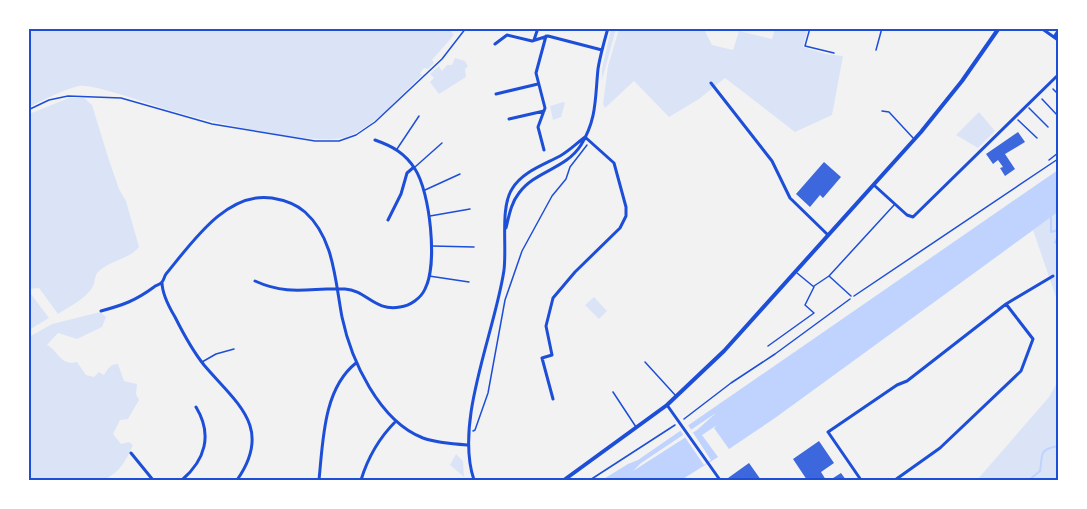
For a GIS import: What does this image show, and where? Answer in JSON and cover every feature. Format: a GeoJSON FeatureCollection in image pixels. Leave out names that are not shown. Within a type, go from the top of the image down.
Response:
{"type":"FeatureCollection","features":[{"type":"Feature","properties":{"kind":"street"},"geometry":{"type":"LineString","coordinates":[[534,40],[538,28]]}},
{"type":"Feature","properties":{"kind":"street"},"geometry":{"type":"LineString","coordinates":[[506,230],[518,194],[530,182],[568,160],[585,137],[597,105],[598,71],[608,28]]}},
{"type":"Feature","properties":{"kind":"street"},"geometry":{"type":"LineString","coordinates":[[564,480],[667,405],[724,351],[915,139],[962,81],[999,28]]}},
{"type":"Feature","properties":{"kind":"street"},"geometry":{"type":"LineString","coordinates":[[1041,28],[1059,40]]}},
{"type":"Feature","properties":{"kind":"street"},"geometry":{"type":"LineString","coordinates":[[1054,37],[1059,31]]}},
{"type":"Feature","properties":{"kind":"street"},"geometry":{"type":"LineString","coordinates":[[495,44],[507,35],[534,40],[546,36],[602,50]]}},
{"type":"Feature","properties":{"kind":"street"},"geometry":{"type":"LineString","coordinates":[[544,150],[538,127],[544,111],[536,73],[546,36]]}},
{"type":"Feature","properties":{"kind":"street"},"geometry":{"type":"LineString","coordinates":[[874,186],[907,215],[913,217],[1059,75]]}},
{"type":"Feature","properties":{"kind":"street"},"geometry":{"type":"LineString","coordinates":[[711,83],[772,161],[790,198],[829,236]]}},
{"type":"Feature","properties":{"kind":"street"},"geometry":{"type":"LineString","coordinates":[[496,94],[539,84]]}},
{"type":"Feature","properties":{"kind":"street"},"geometry":{"type":"LineString","coordinates":[[509,119],[544,111]]}},
{"type":"Feature","properties":{"kind":"street"},"geometry":{"type":"LineString","coordinates":[[553,399],[542,358],[552,355],[546,326],[553,298],[575,272],[623,224],[626,216],[626,207],[614,163],[591,139],[585,137]]}},
{"type":"Feature","properties":{"kind":"street"},"geometry":{"type":"LineString","coordinates":[[474,480],[468,445],[471,411],[501,285],[507,199],[517,181],[524,175],[569,150],[585,137]]}},
{"type":"Feature","properties":{"kind":"street"},"geometry":{"type":"LineString","coordinates":[[255,281],[286,290],[355,291],[379,306],[401,307],[413,302],[421,295],[429,276],[431,246],[424,190],[414,167],[397,150],[375,140]]}},
{"type":"Feature","properties":{"kind":"street"},"geometry":{"type":"LineString","coordinates":[[388,220],[401,194],[407,173],[414,167]]}},
{"type":"Feature","properties":{"kind":"street"},"geometry":{"type":"LineString","coordinates":[[237,480],[247,464],[250,453],[252,442],[248,420],[232,394],[202,362],[187,340],[170,309],[162,282],[198,236],[224,211],[246,200],[267,197],[288,202],[300,208],[315,222],[326,242],[345,330],[356,363],[376,397],[396,420],[411,432],[425,439],[468,445]]}},
{"type":"Feature","properties":{"kind":"street"},"geometry":{"type":"LineString","coordinates":[[861,480],[828,432],[897,385],[907,381],[1006,304],[1053,276]]}},
{"type":"Feature","properties":{"kind":"street"},"geometry":{"type":"LineString","coordinates":[[101,311],[138,299],[162,282]]}},
{"type":"Feature","properties":{"kind":"street"},"geometry":{"type":"LineString","coordinates":[[895,480],[940,448],[1021,371],[1033,339],[1006,304]]}},
{"type":"Feature","properties":{"kind":"street"},"geometry":{"type":"LineString","coordinates":[[319,480],[330,405],[342,378],[356,363]]}},
{"type":"Feature","properties":{"kind":"street"},"geometry":{"type":"LineString","coordinates":[[667,405],[720,480]]}},
{"type":"Feature","properties":{"kind":"street"},"geometry":{"type":"LineString","coordinates":[[182,480],[199,459],[204,444],[206,428],[196,407]]}},
{"type":"Feature","properties":{"kind":"street"},"geometry":{"type":"LineString","coordinates":[[361,480],[372,451],[396,420]]}},
{"type":"Feature","properties":{"kind":"street"},"geometry":{"type":"LineString","coordinates":[[131,453],[153,480]]}},
{"type":"Feature","properties":{"kind":"lane"},"geometry":{"type":"LineString","coordinates":[[810,28],[805,46],[834,53]]}},
{"type":"Feature","properties":{"kind":"lane"},"geometry":{"type":"LineString","coordinates":[[876,50],[882,28]]}},
{"type":"Feature","properties":{"kind":"lane"},"geometry":{"type":"LineString","coordinates":[[882,111],[889,112],[915,139]]}},
{"type":"Feature","properties":{"kind":"lane"},"geometry":{"type":"LineString","coordinates":[[397,150],[419,116]]}},
{"type":"Feature","properties":{"kind":"lane"},"geometry":{"type":"LineString","coordinates":[[414,167],[442,143]]}},
{"type":"Feature","properties":{"kind":"lane"},"geometry":{"type":"LineString","coordinates":[[424,190],[460,174]]}},
{"type":"Feature","properties":{"kind":"lane"},"geometry":{"type":"LineString","coordinates":[[768,346],[814,313],[805,305],[814,287],[829,276],[895,204]]}},
{"type":"Feature","properties":{"kind":"lane"},"geometry":{"type":"LineString","coordinates":[[429,216],[470,209]]}},
{"type":"Feature","properties":{"kind":"lane"},"geometry":{"type":"LineString","coordinates":[[431,246],[474,247]]}},
{"type":"Feature","properties":{"kind":"lane"},"geometry":{"type":"LineString","coordinates":[[797,272],[814,287]]}},
{"type":"Feature","properties":{"kind":"lane"},"geometry":{"type":"LineString","coordinates":[[429,276],[469,282]]}},
{"type":"Feature","properties":{"kind":"lane"},"geometry":{"type":"LineString","coordinates":[[829,276],[851,296]]}},
{"type":"Feature","properties":{"kind":"lane"},"geometry":{"type":"LineString","coordinates":[[202,362],[216,354],[234,349]]}},
{"type":"Feature","properties":{"kind":"lane"},"geometry":{"type":"LineString","coordinates":[[645,362],[676,397]]}},
{"type":"Feature","properties":{"kind":"lane"},"geometry":{"type":"LineString","coordinates":[[613,392],[637,428]]}},
{"type":"Feature","properties":{"kind":"path"},"geometry":{"type":"LineString","coordinates":[[28,110],[49,100],[68,96],[112,97],[130,99],[212,124],[315,141],[339,141],[356,135],[375,122],[437,63],[466,28]]}},
{"type":"Feature","properties":{"kind":"path"},"geometry":{"type":"LineString","coordinates":[[1049,85],[1059,94]]}},
{"type":"Feature","properties":{"kind":"path"},"geometry":{"type":"LineString","coordinates":[[1038,95],[1058,116]]}},
{"type":"Feature","properties":{"kind":"path"},"geometry":{"type":"LineString","coordinates":[[1027,106],[1048,127]]}},
{"type":"Feature","properties":{"kind":"path"},"geometry":{"type":"LineString","coordinates":[[1015,117],[1037,138]]}},
{"type":"Feature","properties":{"kind":"path"},"geometry":{"type":"LineString","coordinates":[[469,431],[475,430],[484,407],[505,300],[522,251],[552,196],[566,179],[570,167],[591,139]]}},
{"type":"Feature","properties":{"kind":"path"},"geometry":{"type":"LineString","coordinates":[[1049,160],[1059,153]]}},
{"type":"Feature","properties":{"kind":"path"},"geometry":{"type":"LineString","coordinates":[[591,480],[680,422],[731,383],[852,298],[1059,159]]}},
{"type":"Feature","properties":{"kind":"shaded area"},"geometry":{"type":"Polygon","coordinates":[[[448,28],[454,35],[432,60],[434,63],[428,69],[424,68],[420,73],[422,75],[397,100],[369,125],[349,136],[334,139],[286,136],[229,125],[86,86],[66,90],[29,107],[28,29],[448,28]]]}},
{"type":"Feature","properties":{"kind":"shaded area"},"geometry":{"type":"Polygon","coordinates":[[[611,29],[616,29],[602,80],[602,69],[611,29]]]}},
{"type":"Feature","properties":{"kind":"shaded area"},"geometry":{"type":"Polygon","coordinates":[[[619,29],[699,29],[705,31],[712,45],[733,50],[739,31],[772,39],[775,29],[808,29],[803,47],[843,56],[832,115],[795,132],[725,78],[699,99],[669,117],[634,81],[605,108],[603,104],[608,66],[619,29]]]}},
{"type":"Feature","properties":{"kind":"shaded area"},"geometry":{"type":"Polygon","coordinates":[[[455,58],[465,61],[468,66],[465,69],[466,77],[439,94],[430,82],[434,78],[430,74],[439,66],[442,71],[447,65],[452,65],[455,58]]]}},
{"type":"Feature","properties":{"kind":"shaded area"},"geometry":{"type":"Polygon","coordinates":[[[69,98],[84,98],[92,105],[119,189],[126,201],[139,247],[131,254],[99,271],[89,292],[58,314],[39,288],[29,289],[29,114],[69,98]]]}},
{"type":"Feature","properties":{"kind":"shaded area"},"geometry":{"type":"Polygon","coordinates":[[[565,103],[561,117],[553,120],[550,106],[565,103]]]}},
{"type":"Feature","properties":{"kind":"shaded area"},"geometry":{"type":"Polygon","coordinates":[[[979,112],[995,131],[978,148],[956,135],[979,112]]]}},
{"type":"Feature","properties":{"kind":"shaded area"},"geometry":{"type":"Polygon","coordinates":[[[1058,212],[1058,303],[1033,230],[1058,212]]]}},
{"type":"Feature","properties":{"kind":"shaded area"},"geometry":{"type":"Polygon","coordinates":[[[28,290],[49,318],[29,330],[28,330],[28,290]]]}},
{"type":"Feature","properties":{"kind":"shaded area"},"geometry":{"type":"Polygon","coordinates":[[[594,297],[607,311],[599,319],[585,305],[594,297]]]}},
{"type":"Feature","properties":{"kind":"shaded area"},"geometry":{"type":"Polygon","coordinates":[[[100,312],[106,317],[102,327],[77,339],[58,333],[47,345],[63,360],[71,363],[77,362],[86,375],[94,377],[99,372],[104,375],[111,366],[118,364],[124,381],[137,384],[136,394],[139,400],[128,419],[120,420],[113,434],[121,444],[129,442],[133,445],[122,466],[104,480],[29,480],[29,337],[52,324],[100,312]]]}},
{"type":"Feature","properties":{"kind":"shaded area"},"geometry":{"type":"Polygon","coordinates":[[[1058,381],[1058,480],[977,480],[1049,397],[1058,381]]]}},
{"type":"Feature","properties":{"kind":"shaded area"},"geometry":{"type":"Polygon","coordinates":[[[456,454],[463,461],[464,477],[450,465],[456,454]]]}},
{"type":"Feature","properties":{"kind":"water"},"geometry":{"type":"Polygon","coordinates":[[[1058,170],[1058,212],[775,418],[729,449],[714,428],[717,425],[702,435],[718,457],[681,480],[602,480],[638,460],[1058,170]],[[716,413],[641,463],[633,471],[697,430],[716,413]]]}},
{"type":"Feature","properties":{"kind":"pier"},"geometry":{"type":"Polygon","coordinates":[[[688,425],[711,460],[704,465],[680,430],[688,425]]]}},
{"type":"Feature","properties":{"kind":"building"},"geometry":{"type":"Polygon","coordinates":[[[1018,132],[1025,142],[1005,154],[1015,169],[1005,176],[998,160],[993,164],[986,154],[1018,132]]]}},
{"type":"Feature","properties":{"kind":"building"},"geometry":{"type":"Polygon","coordinates":[[[824,162],[841,177],[823,198],[820,195],[810,207],[796,194],[824,162]]]}},
{"type":"Feature","properties":{"kind":"building"},"geometry":{"type":"Polygon","coordinates":[[[819,441],[834,463],[821,472],[826,480],[807,480],[793,459],[819,441]]]}},
{"type":"Feature","properties":{"kind":"building"},"geometry":{"type":"Polygon","coordinates":[[[749,463],[761,480],[730,480],[728,478],[749,463]]]}},
{"type":"Feature","properties":{"kind":"building"},"geometry":{"type":"Polygon","coordinates":[[[841,473],[846,480],[830,480],[841,473]]]}},
{"type":"Feature","properties":{"kind":"waterway"},"geometry":{"type":"LineString","coordinates":[[1051,217],[1051,232],[1058,230]]}},
{"type":"Feature","properties":{"kind":"waterway"},"geometry":{"type":"LineString","coordinates":[[1058,237],[1055,242],[1058,245]]}},
{"type":"Feature","properties":{"kind":"waterway"},"geometry":{"type":"LineString","coordinates":[[1058,259],[1058,268]]}},
{"type":"Feature","properties":{"kind":"waterway"},"geometry":{"type":"LineString","coordinates":[[1029,480],[1040,471],[1044,451],[1058,446]]}}]}
